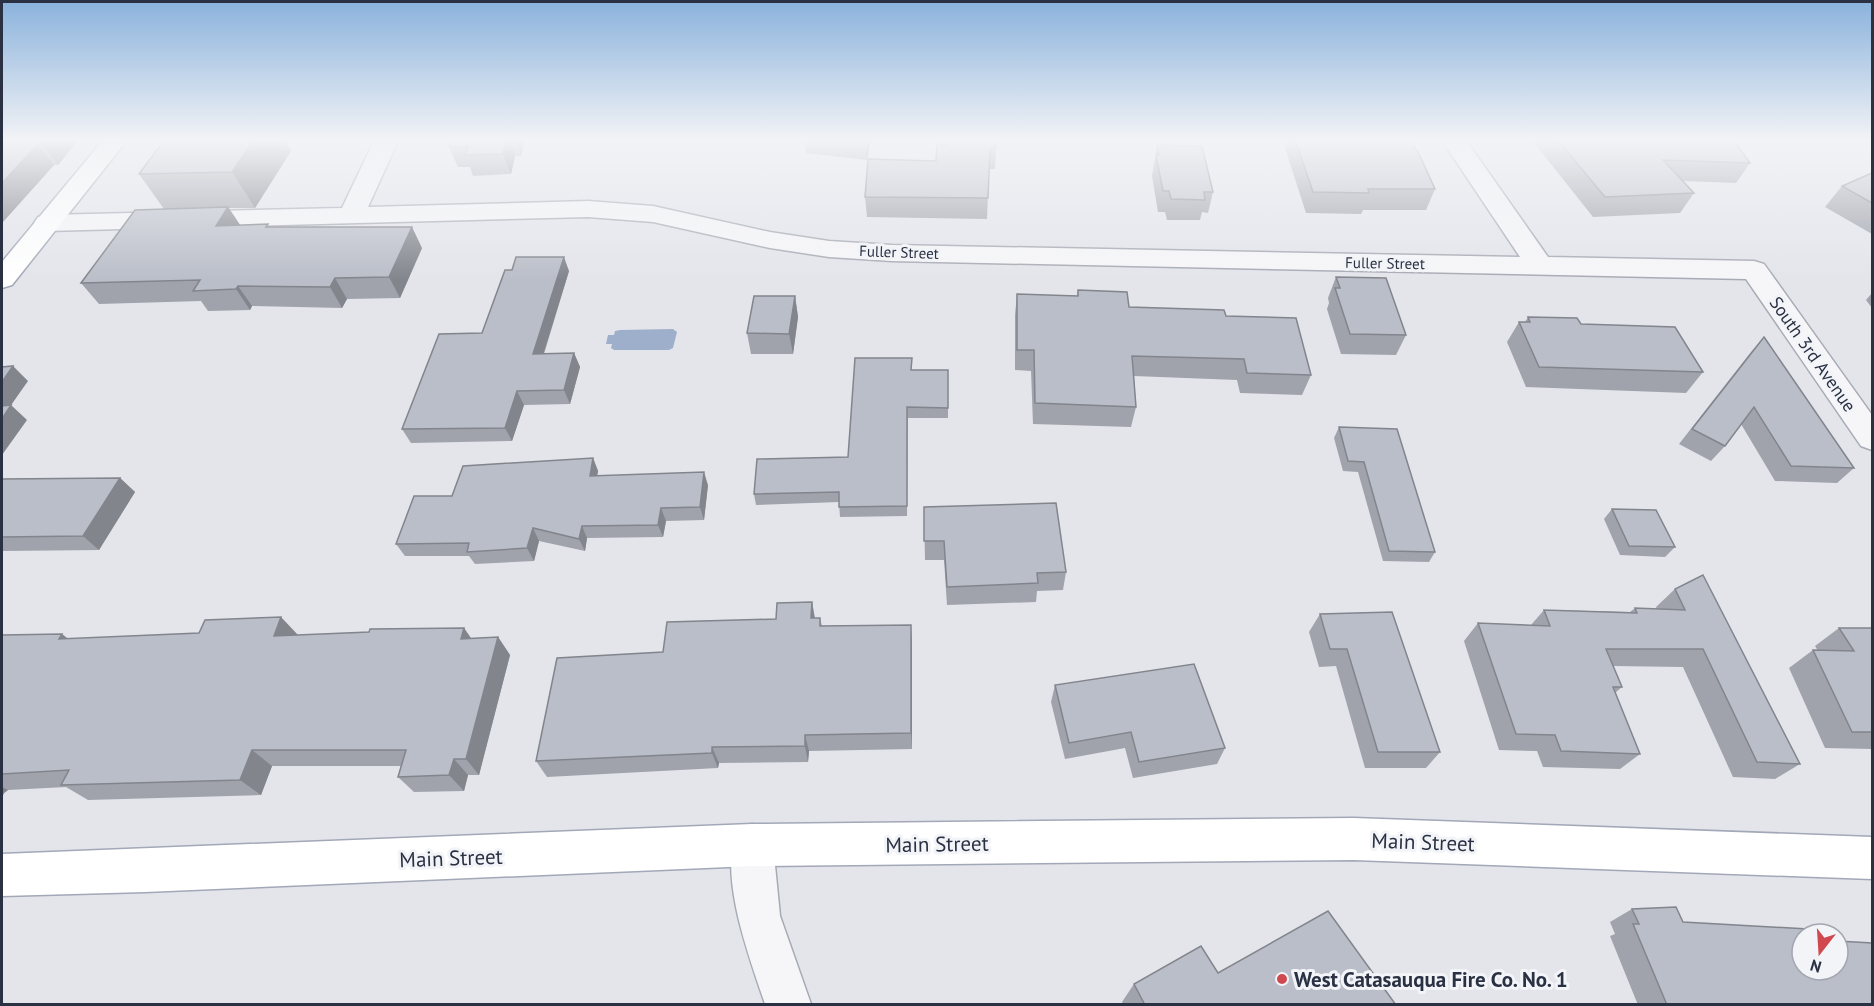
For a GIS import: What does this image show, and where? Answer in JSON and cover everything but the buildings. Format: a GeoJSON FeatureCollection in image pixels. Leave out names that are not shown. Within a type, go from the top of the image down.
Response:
{"type":"FeatureCollection","features":[{"type":"Feature","properties":{"kind":"main road"},"geometry":{"type":"LineString","coordinates":[[2,279],[78,186]]}},
{"type":"Feature","properties":{"kind":"main road","name":"Main Street"},"geometry":{"type":"LineString","coordinates":[[2,875],[146,872],[752,846],[1354,839],[1872,858]]}},
{"type":"Feature","properties":{"kind":"street"},"geometry":{"type":"LineString","coordinates":[[351,215],[365,186]]}},
{"type":"Feature","properties":{"kind":"street"},"geometry":{"type":"LineString","coordinates":[[1485,186],[1540,266]]}},
{"type":"Feature","properties":{"kind":"street","name":"Fuller Street"},"geometry":{"type":"LineString","coordinates":[[48,223],[588,209],[653,214],[770,240],[829,249],[881,252],[1754,270]]}},
{"type":"Feature","properties":{"kind":"street","name":"South 3rd Avenue"},"geometry":{"type":"LineString","coordinates":[[1754,270],[1872,438]]}},
{"type":"Feature","properties":{"kind":"street"},"geometry":{"type":"LineString","coordinates":[[752,846],[758,916],[788,1005]]}},
{"type":"Feature","properties":{"kind":"water"},"geometry":{"type":"Polygon","coordinates":[[[673,329],[677,332],[673,348],[669,350],[614,350],[611,348],[612,344],[606,344],[608,335],[614,335],[615,331],[673,329]]]}},
{"type":"Feature","properties":{"kind":"place","name":"West Catasauqua Fire Co. No. 1"},"geometry":{"type":"Point","coordinates":[1282,979]}}]}
